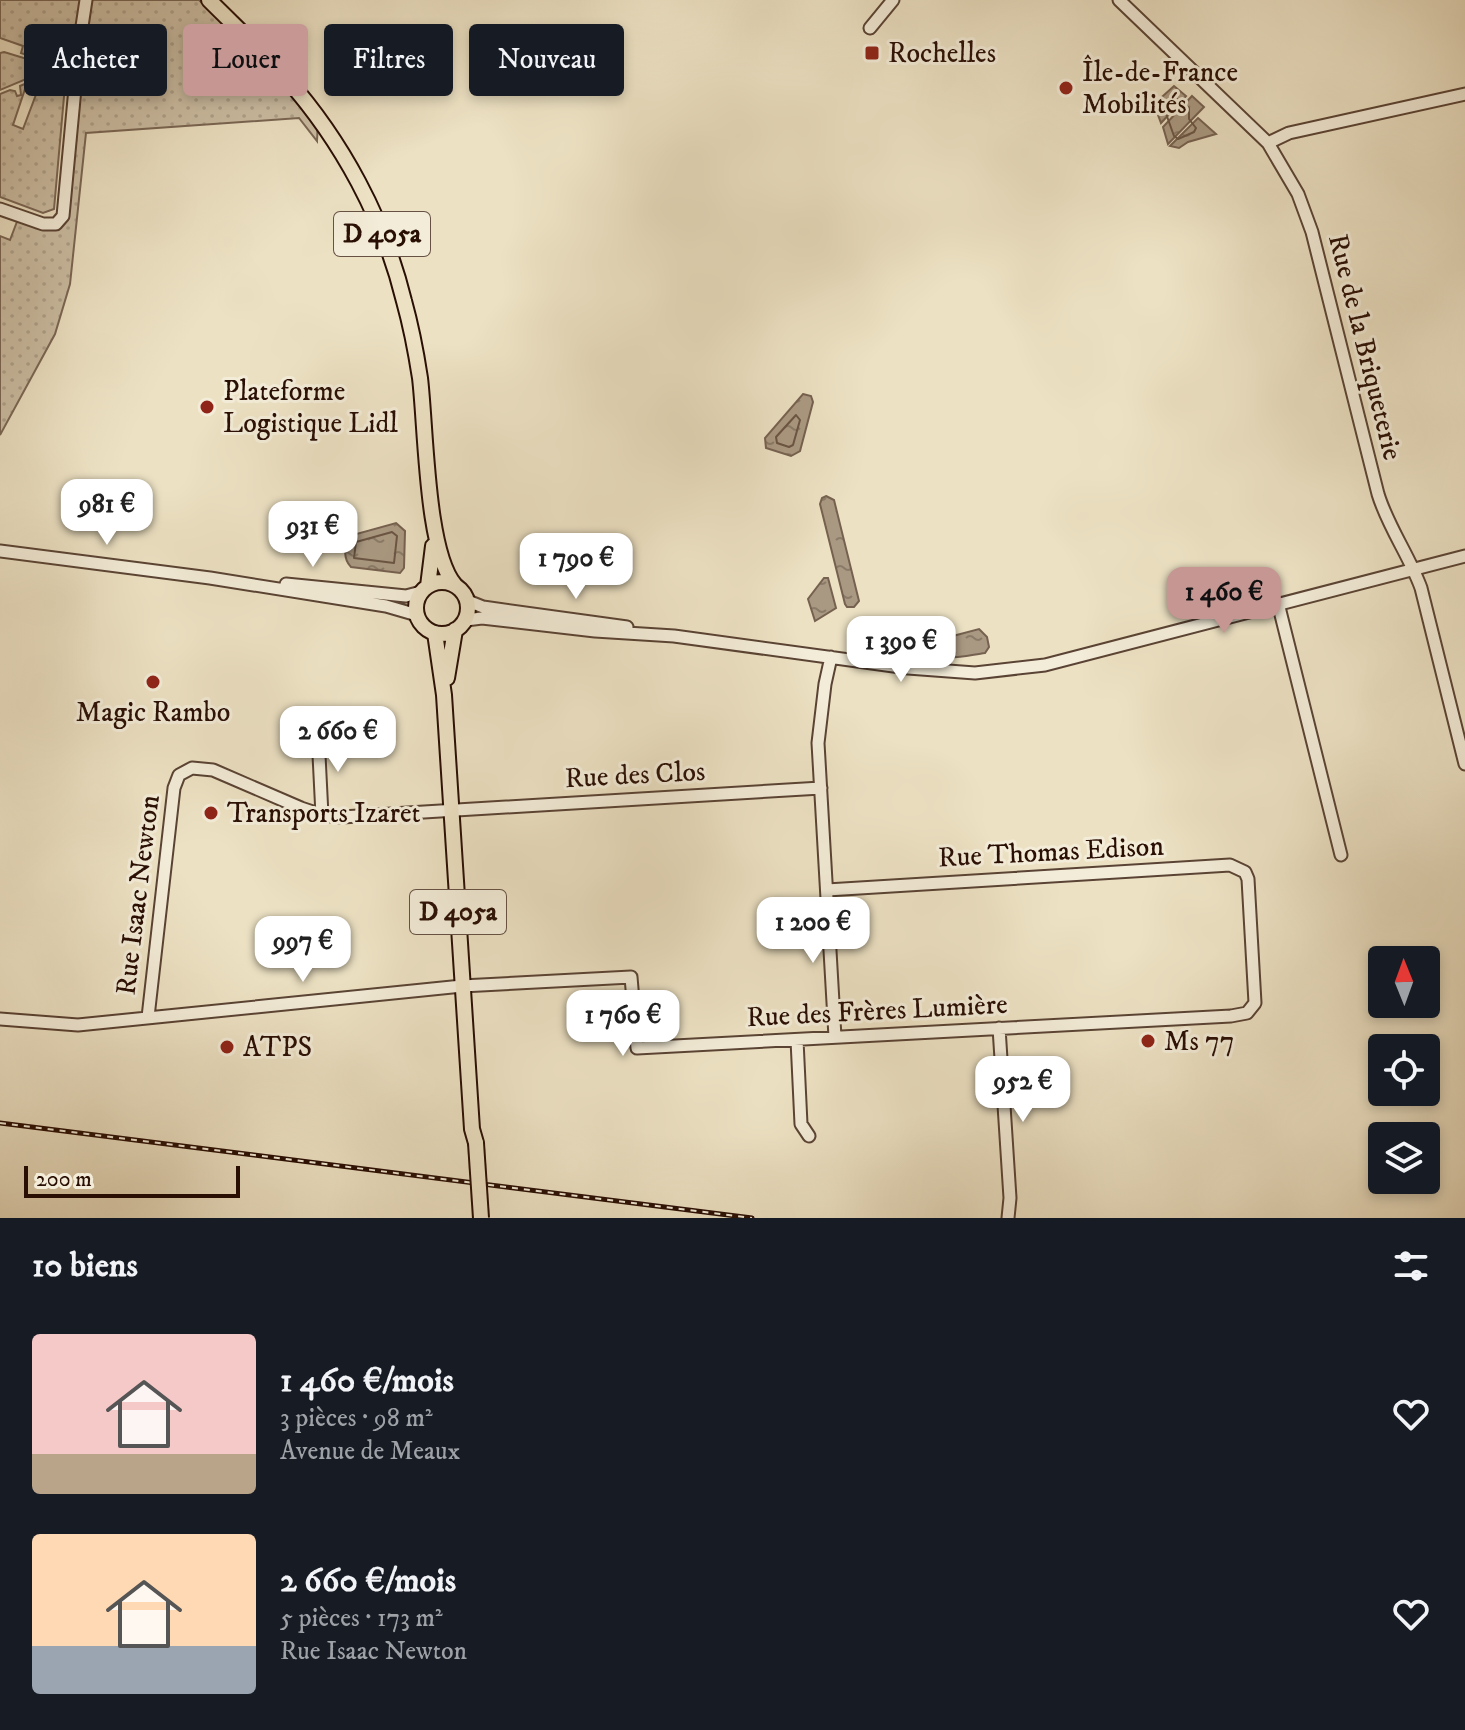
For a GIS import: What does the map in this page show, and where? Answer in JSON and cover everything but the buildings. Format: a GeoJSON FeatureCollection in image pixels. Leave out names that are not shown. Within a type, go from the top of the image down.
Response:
{"type":"FeatureCollection","features":[{"type":"Feature","properties":{"kind":"main road","name":"D 405a"},"geometry":{"type":"LineString","coordinates":[[209,0],[286,78],[307,104],[338,149],[372,210],[397,275],[414,345],[434,522],[443,567],[455,585]]}},
{"type":"Feature","properties":{"kind":"main road","name":"D 405a"},"geometry":{"type":"LineString","coordinates":[[425,589],[432,570],[434,522]]}},
{"type":"Feature","properties":{"kind":"main road"},"geometry":{"type":"LineString","coordinates":[[442,582],[455,585],[468,601],[460,625],[435,633],[424,626],[417,615],[418,599],[425,589],[442,582]]}},
{"type":"Feature","properties":{"kind":"main road","name":"D 405a"},"geometry":{"type":"LineString","coordinates":[[444,695],[460,625]]}},
{"type":"Feature","properties":{"kind":"main road","name":"D 405a"},"geometry":{"type":"LineString","coordinates":[[435,633],[444,695],[453,810],[472,1138]]}},
{"type":"Feature","properties":{"kind":"main road"},"geometry":{"type":"LineString","coordinates":[[472,1138],[473,1218]]}},
{"type":"Feature","properties":{"kind":"main road"},"geometry":{"type":"LineString","coordinates":[[472,1138],[481,1218]]}},
{"type":"Feature","properties":{"kind":"street"},"geometry":{"type":"LineString","coordinates":[[0,209],[47,225],[56,224],[63,216],[77,58],[86,0]]}},
{"type":"Feature","properties":{"kind":"street"},"geometry":{"type":"LineString","coordinates":[[870,28],[893,0]]}},
{"type":"Feature","properties":{"kind":"street","name":"Rue de la Briqueterie"},"geometry":{"type":"LineString","coordinates":[[1119,0],[1268,143],[1298,194],[1312,232],[1382,509],[1414,569],[1465,764]]}},
{"type":"Feature","properties":{"kind":"street"},"geometry":{"type":"LineString","coordinates":[[1268,143],[1289,133],[1465,94]]}},
{"type":"Feature","properties":{"kind":"street"},"geometry":{"type":"LineString","coordinates":[[0,551],[210,578],[397,608],[417,615]]}},
{"type":"Feature","properties":{"kind":"street"},"geometry":{"type":"LineString","coordinates":[[468,601],[483,607],[598,622],[674,636],[908,668],[975,673],[1045,665],[1465,556]]}},
{"type":"Feature","properties":{"kind":"street"},"geometry":{"type":"LineString","coordinates":[[210,578],[396,595],[425,589]]}},
{"type":"Feature","properties":{"kind":"street"},"geometry":{"type":"LineString","coordinates":[[1278,603],[1341,855]]}},
{"type":"Feature","properties":{"kind":"street"},"geometry":{"type":"LineString","coordinates":[[460,625],[482,618],[674,636]]}},
{"type":"Feature","properties":{"kind":"street"},"geometry":{"type":"LineString","coordinates":[[831,657],[818,743],[835,1037]]}},
{"type":"Feature","properties":{"kind":"street"},"geometry":{"type":"LineString","coordinates":[[318,735],[322,815]]}},
{"type":"Feature","properties":{"kind":"street","name":"Rue Isaac Newton"},"geometry":{"type":"LineString","coordinates":[[148,1017],[174,788],[179,775],[192,768],[213,770],[322,815],[342,817],[453,810]]}},
{"type":"Feature","properties":{"kind":"street","name":"Rue des Clos"},"geometry":{"type":"LineString","coordinates":[[453,810],[821,788]]}},
{"type":"Feature","properties":{"kind":"street","name":"Rue Thomas Edison"},"geometry":{"type":"LineString","coordinates":[[827,890],[1230,865],[1245,872],[1250,904]]}},
{"type":"Feature","properties":{"kind":"street","name":"Rue des Frères Lumière"},"geometry":{"type":"LineString","coordinates":[[462,986],[631,977],[637,1048],[1247,1013],[1255,1003],[1250,904]]}},
{"type":"Feature","properties":{"kind":"street"},"geometry":{"type":"LineString","coordinates":[[0,1019],[78,1025],[462,986]]}},
{"type":"Feature","properties":{"kind":"street"},"geometry":{"type":"LineString","coordinates":[[999,1028],[1010,1198],[1008,1218]]}},
{"type":"Feature","properties":{"kind":"street"},"geometry":{"type":"LineString","coordinates":[[797,1040],[801,1124],[809,1136]]}},
{"type":"Feature","properties":{"kind":"shaded area"},"geometry":{"type":"Polygon","coordinates":[[[0,0],[82,0],[79,24],[24,24],[24,54],[21,53],[23,46],[0,38],[0,0]]]}},
{"type":"Feature","properties":{"kind":"shaded area"},"geometry":{"type":"Polygon","coordinates":[[[91,0],[199,0],[224,24],[183,24],[183,96],[295,96],[311,116],[317,129],[317,141],[299,118],[86,133],[70,284],[55,334],[0,435],[0,236],[10,240],[18,219],[50,230],[62,226],[67,220],[78,96],[167,96],[167,24],[87,24],[91,0]]]}},
{"type":"Feature","properties":{"kind":"shaded area"},"geometry":{"type":"Polygon","coordinates":[[[0,53],[24,58],[24,80],[0,90],[0,53]]]}},
{"type":"Feature","properties":{"kind":"shaded area"},"geometry":{"type":"Polygon","coordinates":[[[24,84],[13,125],[23,129],[35,96],[64,96],[54,209],[43,213],[0,197],[0,94],[10,90],[15,91],[17,96],[21,95],[20,86],[24,84]]]}},
{"type":"Feature","properties":{"kind":"water"},"geometry":{"type":"Polygon","coordinates":[[[1174,86],[1186,96],[1161,123],[1154,104],[1174,86]]]}},
{"type":"Feature","properties":{"kind":"water"},"geometry":{"type":"Polygon","coordinates":[[[1192,96],[1204,107],[1168,144],[1163,127],[1192,96]]]}},
{"type":"Feature","properties":{"kind":"water"},"geometry":{"type":"Polygon","coordinates":[[[1198,118],[1216,134],[1188,142],[1179,148],[1170,146],[1198,118]]]}},
{"type":"Feature","properties":{"kind":"water"},"geometry":{"type":"Polygon","coordinates":[[[803,394],[811,396],[813,402],[800,451],[791,456],[766,448],[765,438],[803,394]]]}},
{"type":"Feature","properties":{"kind":"water"},"geometry":{"type":"Polygon","coordinates":[[[826,496],[834,500],[859,601],[854,607],[845,604],[820,504],[826,496]]]}},
{"type":"Feature","properties":{"kind":"water"},"geometry":{"type":"Polygon","coordinates":[[[396,523],[405,531],[404,568],[400,573],[351,567],[345,552],[349,536],[396,523]]]}},
{"type":"Feature","properties":{"kind":"water"},"geometry":{"type":"Polygon","coordinates":[[[824,578],[828,578],[836,608],[815,621],[808,599],[824,578]]]}},
{"type":"Feature","properties":{"kind":"water"},"geometry":{"type":"Polygon","coordinates":[[[979,629],[987,637],[989,647],[985,653],[941,657],[929,651],[934,641],[979,629]]]}},
{"type":"Feature","properties":{"kind":"railway"},"geometry":{"type":"LineString","coordinates":[[0,1123],[752,1218]]}},
{"type":"Feature","properties":{"kind":"place","name":"Rochelles"},"geometry":{"type":"Point","coordinates":[872,53]}},
{"type":"Feature","properties":{"kind":"place","name":"Île-de-France Mobilités"},"geometry":{"type":"Point","coordinates":[1066,88]}},
{"type":"Feature","properties":{"kind":"place","name":"Plateforme Logistique Lidl"},"geometry":{"type":"Point","coordinates":[207,407]}},
{"type":"Feature","properties":{"kind":"place","name":"Magic Rambo"},"geometry":{"type":"Point","coordinates":[153,682]}},
{"type":"Feature","properties":{"kind":"place","name":"Transports Izaret"},"geometry":{"type":"Point","coordinates":[211,813]}},
{"type":"Feature","properties":{"kind":"place","name":"Ms 77"},"geometry":{"type":"Point","coordinates":[1148,1041]}},
{"type":"Feature","properties":{"kind":"place","name":"ATPS"},"geometry":{"type":"Point","coordinates":[227,1047]}}]}
